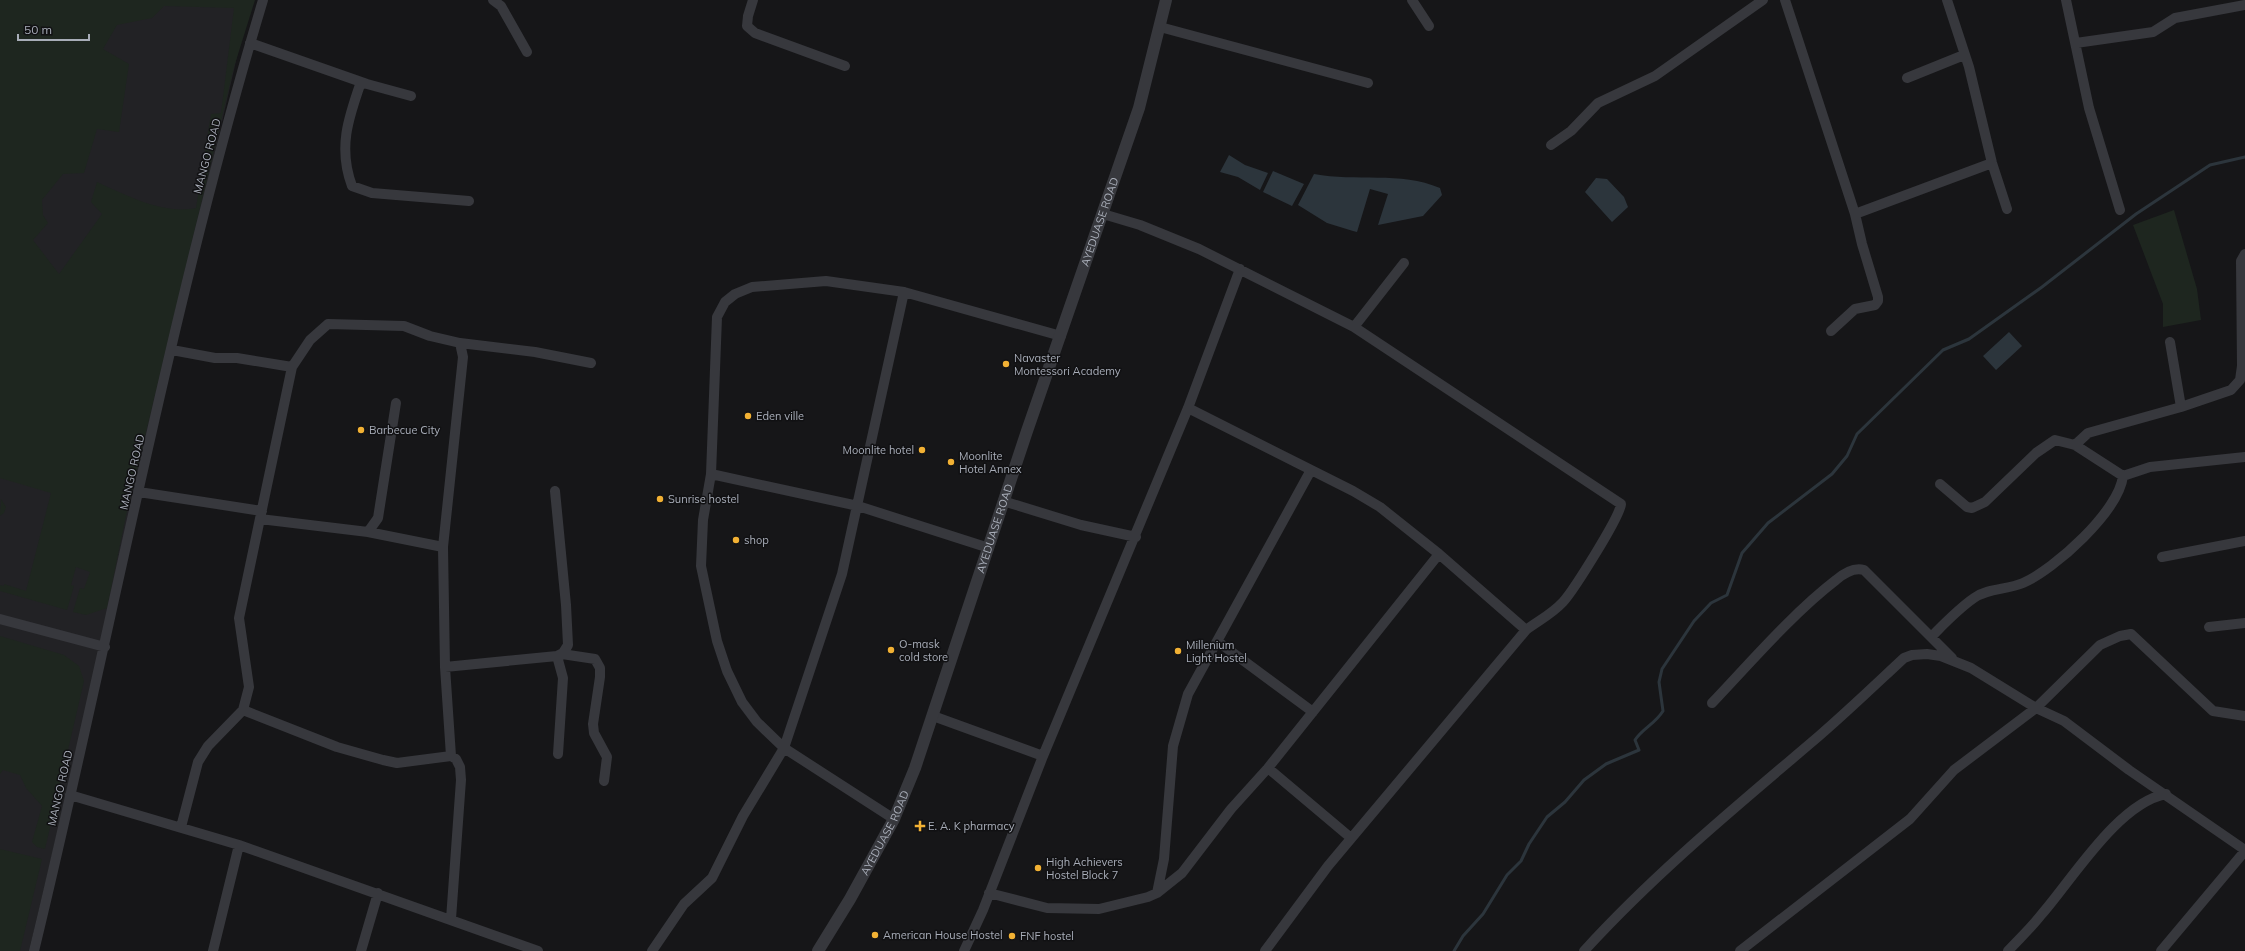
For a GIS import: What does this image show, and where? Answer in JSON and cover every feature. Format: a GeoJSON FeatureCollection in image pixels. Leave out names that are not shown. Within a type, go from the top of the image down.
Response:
{"type":"FeatureCollection","features":[{"type":"Feature","properties":{"kind":"street","name":"MANGO ROAD"},"geometry":{"type":"LineString","coordinates":[[34,951],[105,647],[194,250],[263,0]]}},
{"type":"Feature","properties":{"kind":"street"},"geometry":{"type":"LineString","coordinates":[[493,0],[501,6],[527,52]]}},
{"type":"Feature","properties":{"kind":"street"},"geometry":{"type":"LineString","coordinates":[[753,0],[748,16],[747,26],[755,33],[845,66]]}},
{"type":"Feature","properties":{"kind":"street","name":"AYEDUASE ROAD"},"geometry":{"type":"LineString","coordinates":[[818,951],[850,899],[894,819],[915,768],[1004,501],[1139,108],[1166,0]]}},
{"type":"Feature","properties":{"kind":"street"},"geometry":{"type":"LineString","coordinates":[[1412,0],[1429,26]]}},
{"type":"Feature","properties":{"kind":"street"},"geometry":{"type":"LineString","coordinates":[[1551,145],[1571,130],[1598,103],[1655,76],[1763,0]]}},
{"type":"Feature","properties":{"kind":"street"},"geometry":{"type":"LineString","coordinates":[[1785,0],[1855,214],[1878,301],[1875,305],[1855,309],[1832,332]]}},
{"type":"Feature","properties":{"kind":"street"},"geometry":{"type":"LineString","coordinates":[[1947,0],[1974,88],[1992,163],[2007,209]]}},
{"type":"Feature","properties":{"kind":"street"},"geometry":{"type":"LineString","coordinates":[[2066,0],[2089,108],[2120,210]]}},
{"type":"Feature","properties":{"kind":"street"},"geometry":{"type":"LineString","coordinates":[[2076,43],[2153,32],[2175,18],[2245,4]]}},
{"type":"Feature","properties":{"kind":"street"},"geometry":{"type":"LineString","coordinates":[[1160,27],[1368,83]]}},
{"type":"Feature","properties":{"kind":"street"},"geometry":{"type":"LineString","coordinates":[[250,43],[361,82],[411,96]]}},
{"type":"Feature","properties":{"kind":"street"},"geometry":{"type":"LineString","coordinates":[[1907,78],[1964,55]]}},
{"type":"Feature","properties":{"kind":"street"},"geometry":{"type":"LineString","coordinates":[[361,82],[347,124],[344,153],[347,171],[352,186],[357,190],[372,193],[469,201]]}},
{"type":"Feature","properties":{"kind":"street"},"geometry":{"type":"LineString","coordinates":[[1855,214],[1992,163]]}},
{"type":"Feature","properties":{"kind":"street"},"geometry":{"type":"LineString","coordinates":[[1103,214],[1168,236],[1240,269],[1354,327],[1621,504],[1621,509],[1563,602],[1549,615],[1526,630],[1351,838],[1265,951]]}},
{"type":"Feature","properties":{"kind":"street"},"geometry":{"type":"LineString","coordinates":[[2075,445],[2088,433],[2181,407],[2231,390],[2240,380],[2242,366],[2241,261],[2245,254]]}},
{"type":"Feature","properties":{"kind":"street"},"geometry":{"type":"LineString","coordinates":[[1354,327],[1404,263]]}},
{"type":"Feature","properties":{"kind":"street"},"geometry":{"type":"LineString","coordinates":[[964,951],[989,893],[1043,756],[1136,538],[1188,408],[1240,269]]}},
{"type":"Feature","properties":{"kind":"street"},"geometry":{"type":"LineString","coordinates":[[894,819],[784,748],[757,722],[742,702],[727,671],[718,641],[701,566],[703,520],[711,474],[718,317],[725,302],[735,294],[752,287],[826,281],[904,292],[1061,336]]}},
{"type":"Feature","properties":{"kind":"street"},"geometry":{"type":"LineString","coordinates":[[652,951],[684,904],[712,878],[743,816],[784,748],[842,574],[904,292]]}},
{"type":"Feature","properties":{"kind":"street"},"geometry":{"type":"LineString","coordinates":[[181,827],[198,762],[208,746],[243,710],[249,687],[239,618],[292,367],[310,340],[328,324],[404,326],[430,336],[460,342],[535,352],[591,363]]}},
{"type":"Feature","properties":{"kind":"street"},"geometry":{"type":"LineString","coordinates":[[451,756],[446,667],[443,547],[463,357],[460,342]]}},
{"type":"Feature","properties":{"kind":"street"},"geometry":{"type":"LineString","coordinates":[[2170,342],[2181,407]]}},
{"type":"Feature","properties":{"kind":"street"},"geometry":{"type":"LineString","coordinates":[[172,350],[215,358],[237,358],[292,367]]}},
{"type":"Feature","properties":{"kind":"street"},"geometry":{"type":"LineString","coordinates":[[368,532],[376,524],[378,518],[396,403]]}},
{"type":"Feature","properties":{"kind":"street"},"geometry":{"type":"LineString","coordinates":[[1188,408],[1353,491],[1380,508],[1439,554],[1526,630]]}},
{"type":"Feature","properties":{"kind":"street"},"geometry":{"type":"LineString","coordinates":[[1940,484],[1963,504],[1972,508],[1985,502],[2052,440],[2060,440],[2075,445],[2123,476]]}},
{"type":"Feature","properties":{"kind":"street"},"geometry":{"type":"LineString","coordinates":[[2123,476],[2150,467],[2245,457]]}},
{"type":"Feature","properties":{"kind":"street"},"geometry":{"type":"LineString","coordinates":[[1157,893],[1164,859],[1168,788],[1175,735],[1188,694],[1311,470]]}},
{"type":"Feature","properties":{"kind":"street"},"geometry":{"type":"LineString","coordinates":[[711,474],[858,506],[989,548]]}},
{"type":"Feature","properties":{"kind":"street"},"geometry":{"type":"LineString","coordinates":[[1930,637],[1973,598],[1992,590],[2024,582],[2067,552],[2090,531],[2118,496],[2123,476]]}},
{"type":"Feature","properties":{"kind":"street"},"geometry":{"type":"LineString","coordinates":[[555,491],[564,582],[568,645],[559,655]]}},
{"type":"Feature","properties":{"kind":"street"},"geometry":{"type":"LineString","coordinates":[[140,492],[261,515],[368,532],[443,547]]}},
{"type":"Feature","properties":{"kind":"street"},"geometry":{"type":"LineString","coordinates":[[1004,501],[1081,524],[1136,538]]}},
{"type":"Feature","properties":{"kind":"street"},"geometry":{"type":"LineString","coordinates":[[2162,557],[2245,541]]}},
{"type":"Feature","properties":{"kind":"street"},"geometry":{"type":"LineString","coordinates":[[989,893],[1047,908],[1099,909],[1148,898],[1157,893],[1182,873],[1232,809],[1268,768],[1439,554]]}},
{"type":"Feature","properties":{"kind":"street"},"geometry":{"type":"LineString","coordinates":[[1712,703],[1792,620],[1836,580],[1855,569],[1864,570],[1954,660]]}},
{"type":"Feature","properties":{"kind":"street"},"geometry":{"type":"LineString","coordinates":[[0,619],[105,647]]}},
{"type":"Feature","properties":{"kind":"street"},"geometry":{"type":"LineString","coordinates":[[2209,627],[2245,623]]}},
{"type":"Feature","properties":{"kind":"street"},"geometry":{"type":"LineString","coordinates":[[1740,951],[1910,820],[1954,770],[2036,708],[2100,645],[2120,636],[2131,634],[2213,711],[2245,716]]}},
{"type":"Feature","properties":{"kind":"street"},"geometry":{"type":"LineString","coordinates":[[1217,641],[1313,712]]}},
{"type":"Feature","properties":{"kind":"street"},"geometry":{"type":"LineString","coordinates":[[1584,951],[1653,879],[1732,808],[1820,735],[1904,658],[1912,655],[1927,654],[1954,660],[1971,668],[2036,708],[2064,721],[2117,761],[2245,850],[2161,951]]}},
{"type":"Feature","properties":{"kind":"street"},"geometry":{"type":"LineString","coordinates":[[446,667],[559,655],[595,659],[600,668],[593,724],[594,733],[607,757],[604,781]]}},
{"type":"Feature","properties":{"kind":"street"},"geometry":{"type":"LineString","coordinates":[[558,754],[563,678],[559,655]]}},
{"type":"Feature","properties":{"kind":"street"},"geometry":{"type":"LineString","coordinates":[[243,710],[337,747],[382,760],[397,763],[451,756],[456,759],[460,767],[461,780],[451,919]]}},
{"type":"Feature","properties":{"kind":"street"},"geometry":{"type":"LineString","coordinates":[[933,716],[1043,756]]}},
{"type":"Feature","properties":{"kind":"street"},"geometry":{"type":"LineString","coordinates":[[1268,768],[1351,838]]}},
{"type":"Feature","properties":{"kind":"street"},"geometry":{"type":"LineString","coordinates":[[2008,951],[2041,915],[2117,823],[2135,808],[2158,795],[2166,794]]}},
{"type":"Feature","properties":{"kind":"street"},"geometry":{"type":"LineString","coordinates":[[70,795],[239,845],[378,893],[538,951]]}},
{"type":"Feature","properties":{"kind":"street"},"geometry":{"type":"LineString","coordinates":[[213,951],[239,845]]}},
{"type":"Feature","properties":{"kind":"street"},"geometry":{"type":"LineString","coordinates":[[361,951],[378,893]]}},
{"type":"Feature","properties":{"kind":"shaded area"},"geometry":{"type":"Polygon","coordinates":[[[0,0],[250,0],[83,726],[29,951],[0,951],[0,0]]]}},
{"type":"Feature","properties":{"kind":"shaded area"},"geometry":{"type":"Polygon","coordinates":[[[0,0],[255,0],[234,67],[127,511],[107,608],[86,615],[73,612],[80,588],[84,589],[90,572],[76,567],[71,585],[74,586],[67,610],[0,591],[0,585],[4,586],[4,584],[26,591],[51,493],[0,478],[0,0]],[[164,6],[152,18],[117,25],[103,49],[129,64],[119,132],[97,129],[84,173],[63,174],[42,200],[43,215],[48,223],[33,240],[59,274],[102,214],[91,202],[97,182],[132,198],[158,206],[171,209],[196,208],[211,114],[221,113],[234,8],[164,6]]]}},
{"type":"Feature","properties":{"kind":"shaded area"},"geometry":{"type":"Polygon","coordinates":[[[1229,155],[1245,165],[1268,173],[1260,190],[1238,177],[1220,172],[1229,155]]]}},
{"type":"Feature","properties":{"kind":"shaded area"},"geometry":{"type":"Polygon","coordinates":[[[1273,171],[1304,184],[1292,206],[1263,192],[1273,171]]]}},
{"type":"Feature","properties":{"kind":"shaded area"},"geometry":{"type":"Polygon","coordinates":[[[1314,174],[1409,180],[1440,188],[1442,195],[1423,216],[1378,225],[1388,194],[1370,189],[1357,232],[1327,223],[1298,205],[1314,174]]]}},
{"type":"Feature","properties":{"kind":"shaded area"},"geometry":{"type":"Polygon","coordinates":[[[1596,178],[1607,179],[1624,197],[1628,207],[1612,222],[1585,192],[1596,178]]]}},
{"type":"Feature","properties":{"kind":"shaded area"},"geometry":{"type":"Polygon","coordinates":[[[2174,210],[2197,289],[2201,320],[2163,327],[2163,304],[2133,225],[2174,210]]]}},
{"type":"Feature","properties":{"kind":"shaded area"},"geometry":{"type":"Polygon","coordinates":[[[2009,332],[2022,346],[1996,370],[1983,356],[2009,332]]]}},
{"type":"Feature","properties":{"kind":"shaded area"},"geometry":{"type":"Polygon","coordinates":[[[1,499],[6,507],[4,513],[0,516],[1,499]]]}},
{"type":"Feature","properties":{"kind":"shaded area"},"geometry":{"type":"Polygon","coordinates":[[[0,636],[64,655],[79,666],[84,681],[45,849],[37,847],[32,842],[42,806],[26,788],[20,775],[3,770],[0,774],[0,636]]]}},
{"type":"Feature","properties":{"kind":"shaded area"},"geometry":{"type":"Polygon","coordinates":[[[0,849],[42,859],[20,951],[0,951],[0,849]]]}},
{"type":"Feature","properties":{"kind":"waterway"},"geometry":{"type":"LineString","coordinates":[[1454,951],[1463,936],[1483,914],[1507,875],[1521,861],[1529,844],[1547,817],[1565,802],[1584,780],[1606,764],[1639,750],[1635,740],[1663,711],[1659,682],[1662,669],[1694,621],[1711,603],[1727,595],[1742,553],[1768,523],[1832,474],[1847,456],[1857,434],[1943,350],[1969,339],[2042,287],[2136,214],[2210,165],[2245,157]]}},
{"type":"Feature","properties":{"kind":"place","name":"Navaster Montessori Academy"},"geometry":{"type":"Point","coordinates":[1006,364]}},
{"type":"Feature","properties":{"kind":"place","name":"Eden ville"},"geometry":{"type":"Point","coordinates":[748,416]}},
{"type":"Feature","properties":{"kind":"place","name":"Barbecue City"},"geometry":{"type":"Point","coordinates":[361,430]}},
{"type":"Feature","properties":{"kind":"place","name":"Moonlite hotel"},"geometry":{"type":"Point","coordinates":[922,450]}},
{"type":"Feature","properties":{"kind":"place","name":"Moonlite Hotel Annex"},"geometry":{"type":"Point","coordinates":[951,462]}},
{"type":"Feature","properties":{"kind":"place","name":"Sunrise hostel"},"geometry":{"type":"Point","coordinates":[660,499]}},
{"type":"Feature","properties":{"kind":"place","name":"shop"},"geometry":{"type":"Point","coordinates":[736,540]}},
{"type":"Feature","properties":{"kind":"place","name":"O-mask cold store"},"geometry":{"type":"Point","coordinates":[891,650]}},
{"type":"Feature","properties":{"kind":"place","name":"Millenium Light Hostel"},"geometry":{"type":"Point","coordinates":[1178,651]}},
{"type":"Feature","properties":{"kind":"place","name":"E. A. K pharmacy"},"geometry":{"type":"Point","coordinates":[920,826]}},
{"type":"Feature","properties":{"kind":"place","name":"High Achievers Hostel Block 7"},"geometry":{"type":"Point","coordinates":[1038,868]}},
{"type":"Feature","properties":{"kind":"place","name":"American House Hostel"},"geometry":{"type":"Point","coordinates":[875,935]}},
{"type":"Feature","properties":{"kind":"place","name":"FNF hostel"},"geometry":{"type":"Point","coordinates":[1012,936]}}]}
